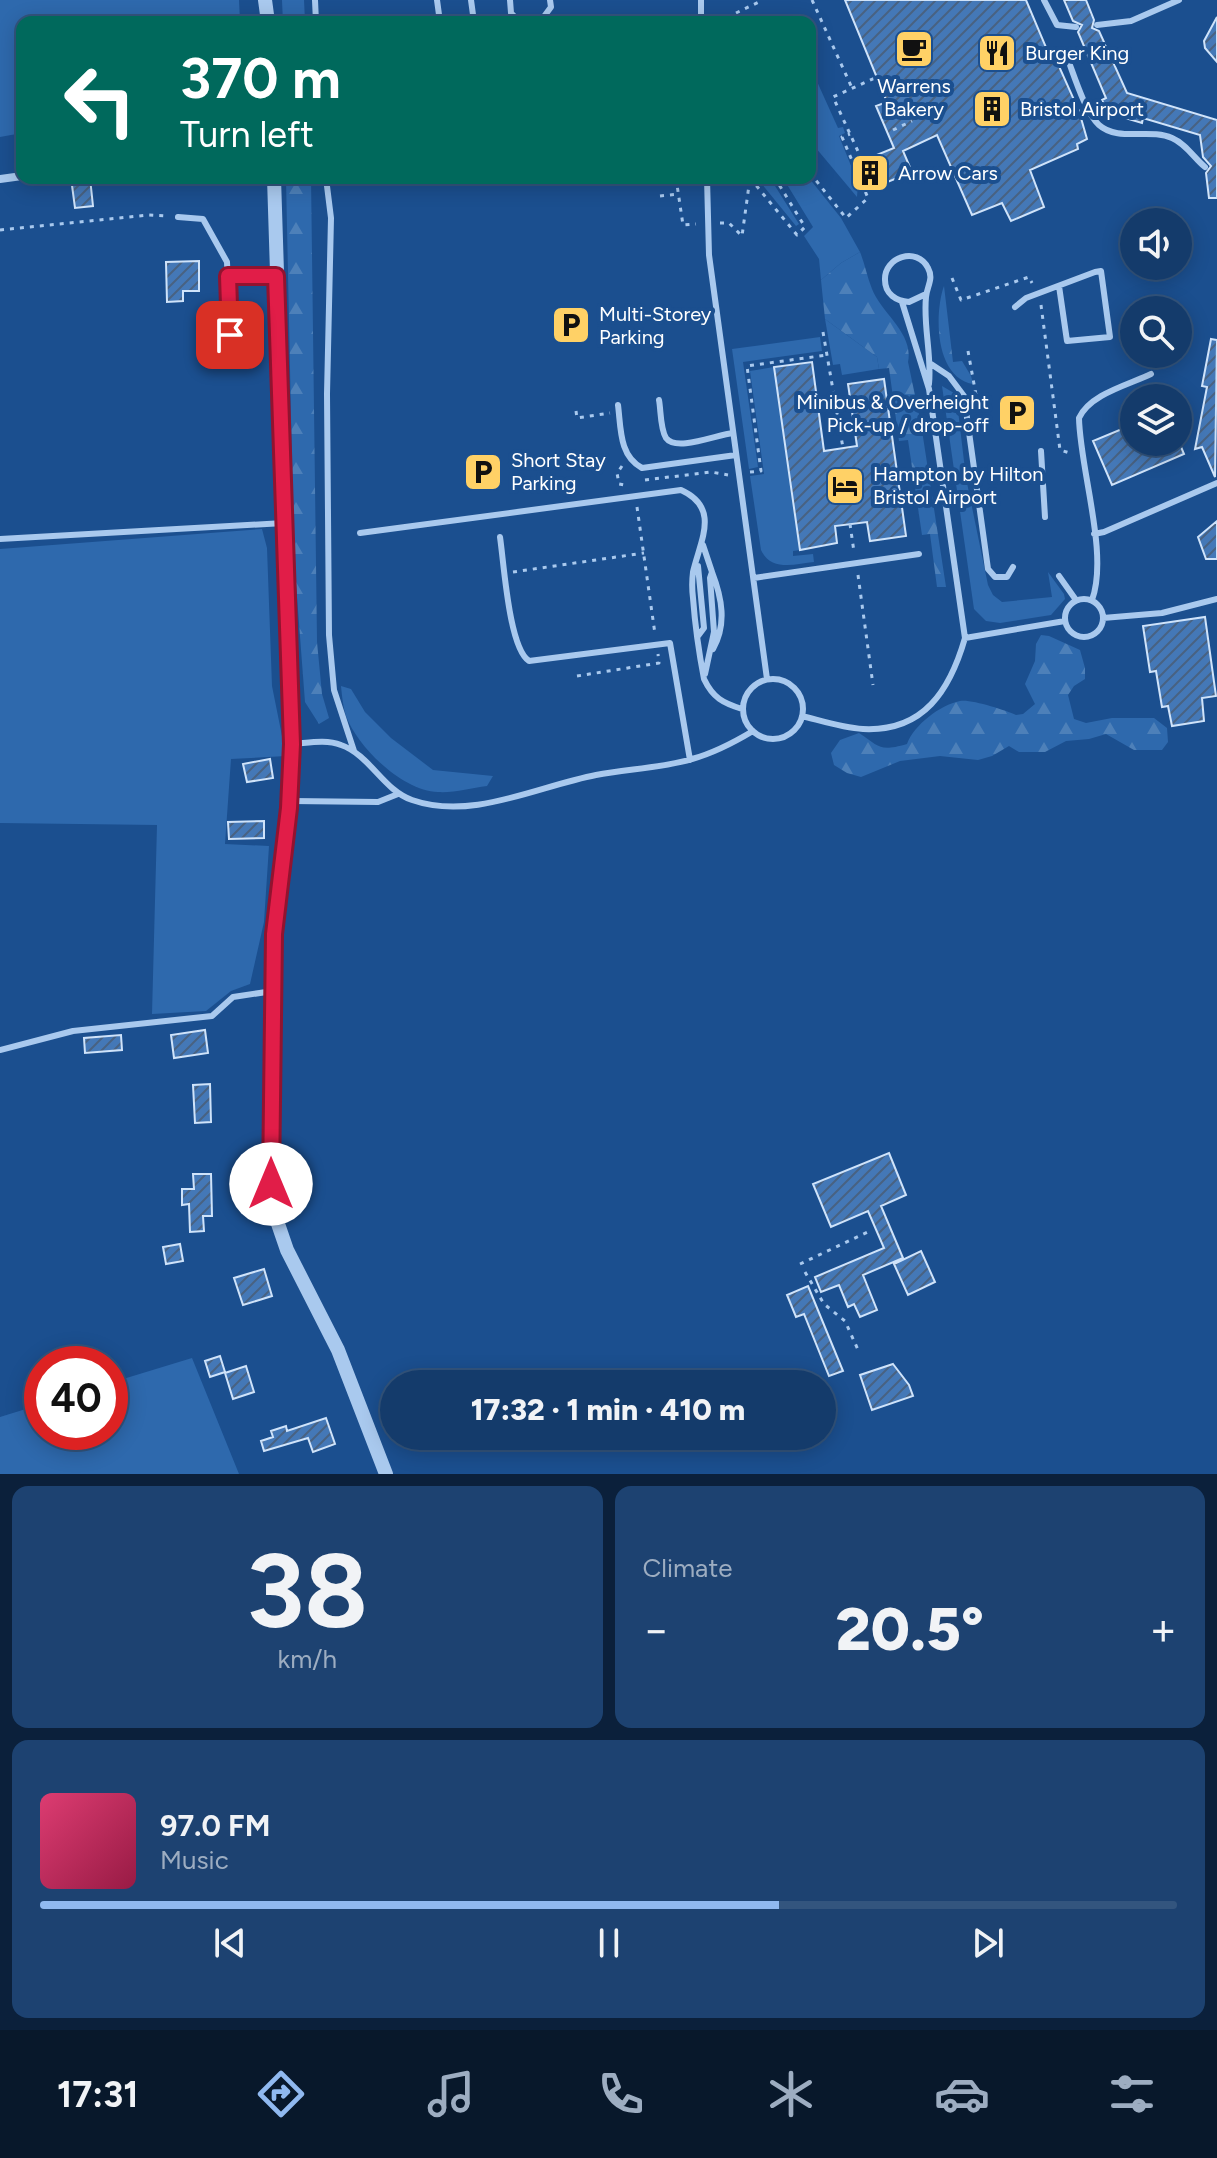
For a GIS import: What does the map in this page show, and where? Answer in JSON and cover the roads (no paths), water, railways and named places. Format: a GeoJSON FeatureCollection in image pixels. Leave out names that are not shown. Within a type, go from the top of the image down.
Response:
{"type":"FeatureCollection","features":[{"type":"Feature","properties":{"kind":"street"},"geometry":{"type":"LineString","coordinates":[[274,184],[292,744],[290,801],[274,934],[271,1184],[276,1218],[287,1250],[338,1350],[386,1474]]}},
{"type":"Feature","properties":{"kind":"lane"},"geometry":{"type":"LineString","coordinates":[[1044,0],[1057,25],[1076,27]]}},
{"type":"Feature","properties":{"kind":"lane"},"geometry":{"type":"LineString","coordinates":[[1097,25],[1131,21],[1179,0]]}},
{"type":"Feature","properties":{"kind":"lane"},"geometry":{"type":"LineString","coordinates":[[1067,57],[1093,117],[1100,126],[1112,132],[1172,138],[1186,147],[1205,167]]}},
{"type":"Feature","properties":{"kind":"lane"},"geometry":{"type":"LineString","coordinates":[[327,184],[331,218],[327,394],[329,635],[334,690],[354,751]]}},
{"type":"Feature","properties":{"kind":"lane"},"geometry":{"type":"LineString","coordinates":[[707,184],[709,255],[767,679]]}},
{"type":"Feature","properties":{"kind":"lane"},"geometry":{"type":"LineString","coordinates":[[178,217],[203,219],[227,262],[230,335]]}},
{"type":"Feature","properties":{"kind":"lane"},"geometry":{"type":"LineString","coordinates":[[802,716],[861,729],[886,729],[910,720],[935,702],[942,692],[956,671],[965,638],[929,389],[902,302],[888,292],[885,285],[888,268],[898,258],[915,256],[926,264],[931,278],[926,294],[931,364],[929,389]]}},
{"type":"Feature","properties":{"kind":"lane"},"geometry":{"type":"LineString","coordinates":[[1015,307],[1026,298],[1059,286],[1101,271],[1110,337],[1067,341],[1059,286]]}},
{"type":"Feature","properties":{"kind":"lane"},"geometry":{"type":"LineString","coordinates":[[228,276],[276,276]]}},
{"type":"Feature","properties":{"kind":"lane"},"geometry":{"type":"LineString","coordinates":[[902,302],[917,300],[926,294]]}},
{"type":"Feature","properties":{"kind":"lane"},"geometry":{"type":"LineString","coordinates":[[931,364],[949,376],[964,396],[988,569],[995,577],[1007,577],[1013,567]]}},
{"type":"Feature","properties":{"kind":"lane"},"geometry":{"type":"LineString","coordinates":[[1092,600],[1097,587],[1094,534],[1079,418],[1094,400],[1151,374]]}},
{"type":"Feature","properties":{"kind":"lane"},"geometry":{"type":"LineString","coordinates":[[659,400],[663,429],[666,438],[673,443],[681,445],[733,433]]}},
{"type":"Feature","properties":{"kind":"lane"},"geometry":{"type":"LineString","coordinates":[[618,405],[624,448],[628,458],[642,468],[736,455]]}},
{"type":"Feature","properties":{"kind":"lane"},"geometry":{"type":"LineString","coordinates":[[1041,451],[1045,517]]}},
{"type":"Feature","properties":{"kind":"lane"},"geometry":{"type":"LineString","coordinates":[[1094,534],[1217,483]]}},
{"type":"Feature","properties":{"kind":"lane"},"geometry":{"type":"LineString","coordinates":[[360,533],[635,494],[681,490],[693,495],[702,508],[705,527],[703,545],[693,574],[704,679],[710,692],[720,701],[742,709]]}},
{"type":"Feature","properties":{"kind":"lane"},"geometry":{"type":"LineString","coordinates":[[0,539],[284,523]]}},
{"type":"Feature","properties":{"kind":"lane"},"geometry":{"type":"LineString","coordinates":[[500,537],[517,646],[529,661],[670,643],[690,760]]}},
{"type":"Feature","properties":{"kind":"lane"},"geometry":{"type":"LineString","coordinates":[[703,545],[712,572],[714,632],[704,679]]}},
{"type":"Feature","properties":{"kind":"lane"},"geometry":{"type":"LineString","coordinates":[[754,578],[919,554]]}},
{"type":"Feature","properties":{"kind":"lane"},"geometry":{"type":"LineString","coordinates":[[1059,576],[1076,600]]}},
{"type":"Feature","properties":{"kind":"lane"},"geometry":{"type":"LineString","coordinates":[[1103,618],[1162,613],[1217,599]]}},
{"type":"Feature","properties":{"kind":"lane"},"geometry":{"type":"LineString","coordinates":[[1076,600],[1092,600],[1100,607],[1103,618],[1094,634],[1083,637],[1071,632],[1065,621],[1067,609],[1076,600]]}},
{"type":"Feature","properties":{"kind":"lane"},"geometry":{"type":"LineString","coordinates":[[965,638],[1065,621]]}},
{"type":"Feature","properties":{"kind":"lane"},"geometry":{"type":"LineString","coordinates":[[776,678],[792,685],[801,699],[802,716],[799,724],[786,736],[768,739],[747,725],[742,709],[752,686],[776,678]]}},
{"type":"Feature","properties":{"kind":"lane"},"geometry":{"type":"LineString","coordinates":[[292,744],[341,744],[354,751],[398,794],[431,805],[452,807],[484,804],[597,775],[690,760],[725,748],[753,731]]}},
{"type":"Feature","properties":{"kind":"lane"},"geometry":{"type":"LineString","coordinates":[[290,801],[378,802],[398,794]]}},
{"type":"Feature","properties":{"kind":"lane"},"geometry":{"type":"LineString","coordinates":[[0,1050],[73,1031],[212,1016],[233,997],[273,991]]}},
{"type":"Feature","properties":{"kind":"place","name":"Warrens Bakery"},"geometry":{"type":"Point","coordinates":[914,49]}},
{"type":"Feature","properties":{"kind":"place","name":"Burger King"},"geometry":{"type":"Point","coordinates":[997,53]}},
{"type":"Feature","properties":{"kind":"place","name":"Bristol Airport"},"geometry":{"type":"Point","coordinates":[992,109]}},
{"type":"Feature","properties":{"kind":"place","name":"Arrow Cars"},"geometry":{"type":"Point","coordinates":[870,173]}},
{"type":"Feature","properties":{"kind":"place","name":"Multi-Storey Parking"},"geometry":{"type":"Point","coordinates":[571,325]}},
{"type":"Feature","properties":{"kind":"place","name":"Minibus & Overheight Pick-up / drop-off"},"geometry":{"type":"Point","coordinates":[1017,413]}},
{"type":"Feature","properties":{"kind":"place","name":"Short Stay Parking"},"geometry":{"type":"Point","coordinates":[483,472]}},
{"type":"Feature","properties":{"kind":"place","name":"Hampton by Hilton Bristol Airport"},"geometry":{"type":"Point","coordinates":[845,486]}}]}
